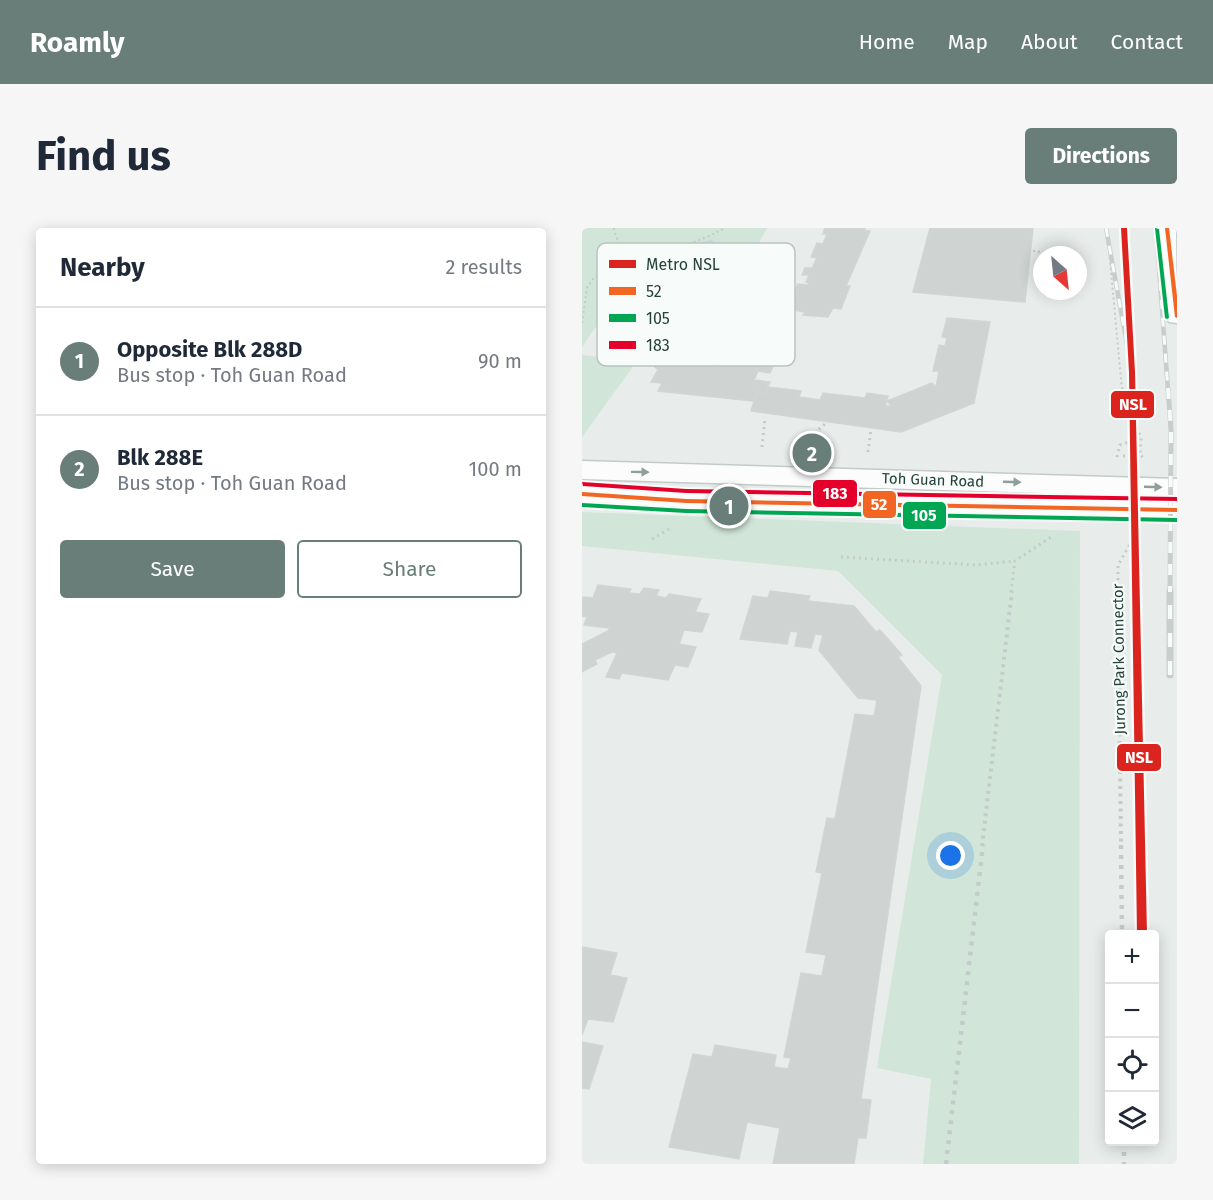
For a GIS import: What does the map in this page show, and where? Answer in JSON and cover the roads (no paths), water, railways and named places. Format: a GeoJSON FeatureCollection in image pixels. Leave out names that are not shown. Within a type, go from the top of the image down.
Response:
{"type":"FeatureCollection","features":[{"type":"Feature","properties":{"kind":"street"},"geometry":{"type":"LineString","coordinates":[[1167,228],[1177,317]]}},
{"type":"Feature","properties":{"kind":"street","name":"Toh Guan Road"},"geometry":{"type":"LineString","coordinates":[[582,470],[1177,488]]}},
{"type":"Feature","properties":{"kind":"street","name":"Toh Guan Road"},"geometry":{"type":"LineString","coordinates":[[582,494],[686,501],[1177,510]]}},
{"type":"Feature","properties":{"kind":"railway"},"geometry":{"type":"LineString","coordinates":[[1106,228],[1132,372]]}},
{"type":"Feature","properties":{"kind":"railway"},"geometry":{"type":"LineString","coordinates":[[1156,228],[1168,390]]}},
{"type":"Feature","properties":{"kind":"railway"},"geometry":{"type":"LineString","coordinates":[[1168,388],[1171,430],[1170,592]]}},
{"type":"Feature","properties":{"kind":"railway"},"geometry":{"type":"LineString","coordinates":[[1170,592],[1170,675]]}},
{"type":"Feature","properties":{"kind":"metro line","name":"NSL"},"geometry":{"type":"LineString","coordinates":[[1124,228],[1132,372],[1142,930]]}},
{"type":"Feature","properties":{"kind":"place","name":"Blk 288E"},"geometry":{"type":"Point","coordinates":[812,453]}},
{"type":"Feature","properties":{"kind":"place","name":"Opposite Blk 288D"},"geometry":{"type":"Point","coordinates":[729,506]}}]}
